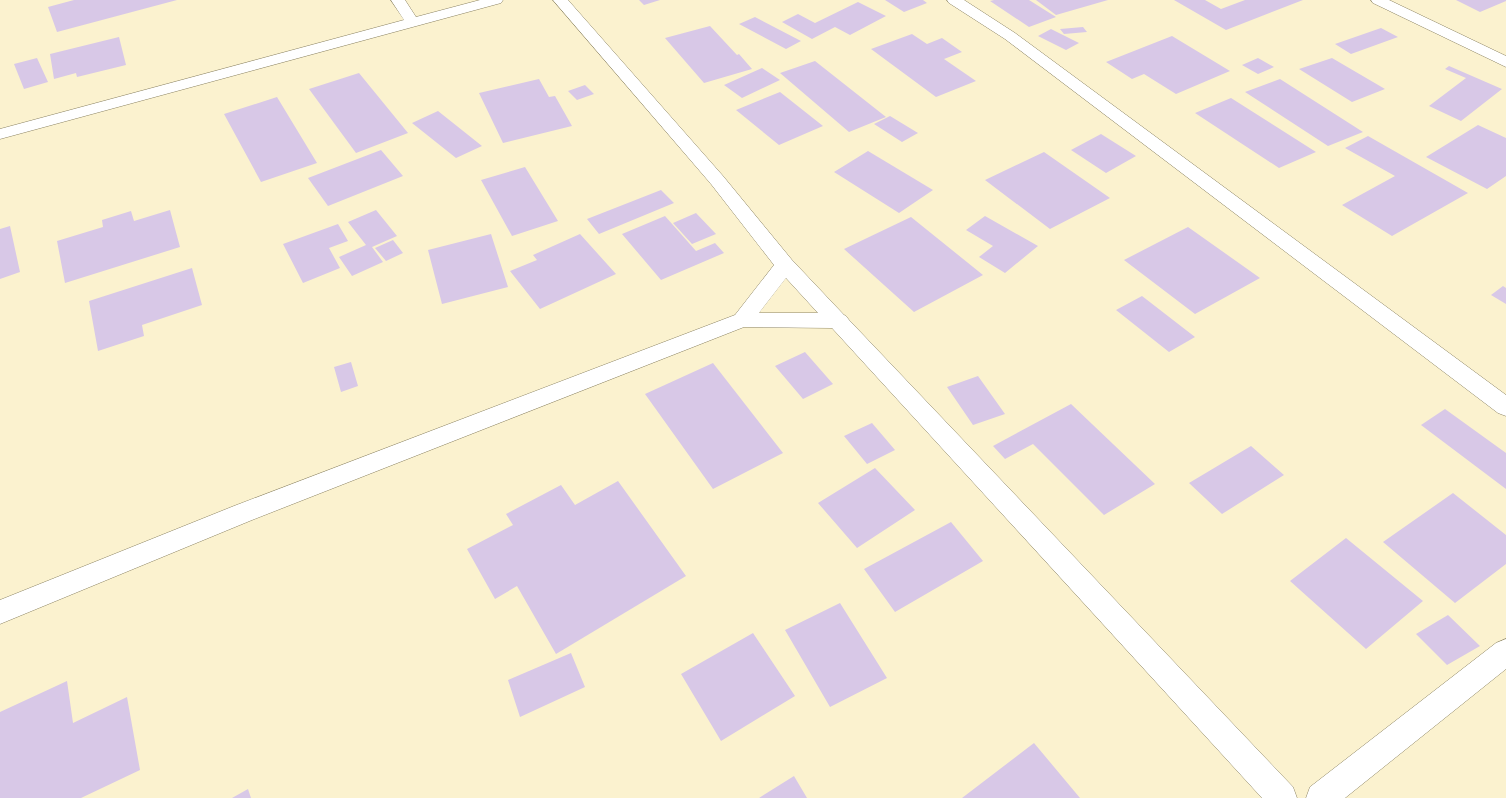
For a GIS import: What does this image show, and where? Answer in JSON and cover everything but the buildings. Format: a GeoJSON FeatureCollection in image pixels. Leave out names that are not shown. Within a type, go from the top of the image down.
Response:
{"type":"FeatureCollection","features":[{"type":"Feature","properties":{"kind":"street"},"geometry":{"type":"LineString","coordinates":[[398,0],[413,23]]}},
{"type":"Feature","properties":{"kind":"street"},"geometry":{"type":"LineString","coordinates":[[0,134],[496,0]]}},
{"type":"Feature","properties":{"kind":"street"},"geometry":{"type":"LineString","coordinates":[[560,0],[717,180],[785,265],[839,321],[1282,798]]}},
{"type":"Feature","properties":{"kind":"street"},"geometry":{"type":"LineString","coordinates":[[954,0],[1016,41],[1506,407]]}},
{"type":"Feature","properties":{"kind":"street"},"geometry":{"type":"LineString","coordinates":[[1378,0],[1506,62]]}},
{"type":"Feature","properties":{"kind":"street"},"geometry":{"type":"LineString","coordinates":[[742,320],[785,265]]}},
{"type":"Feature","properties":{"kind":"street"},"geometry":{"type":"LineString","coordinates":[[0,612],[243,514],[742,320],[839,321]]}},
{"type":"Feature","properties":{"kind":"street"},"geometry":{"type":"LineString","coordinates":[[1321,798],[1506,652]]}}]}
